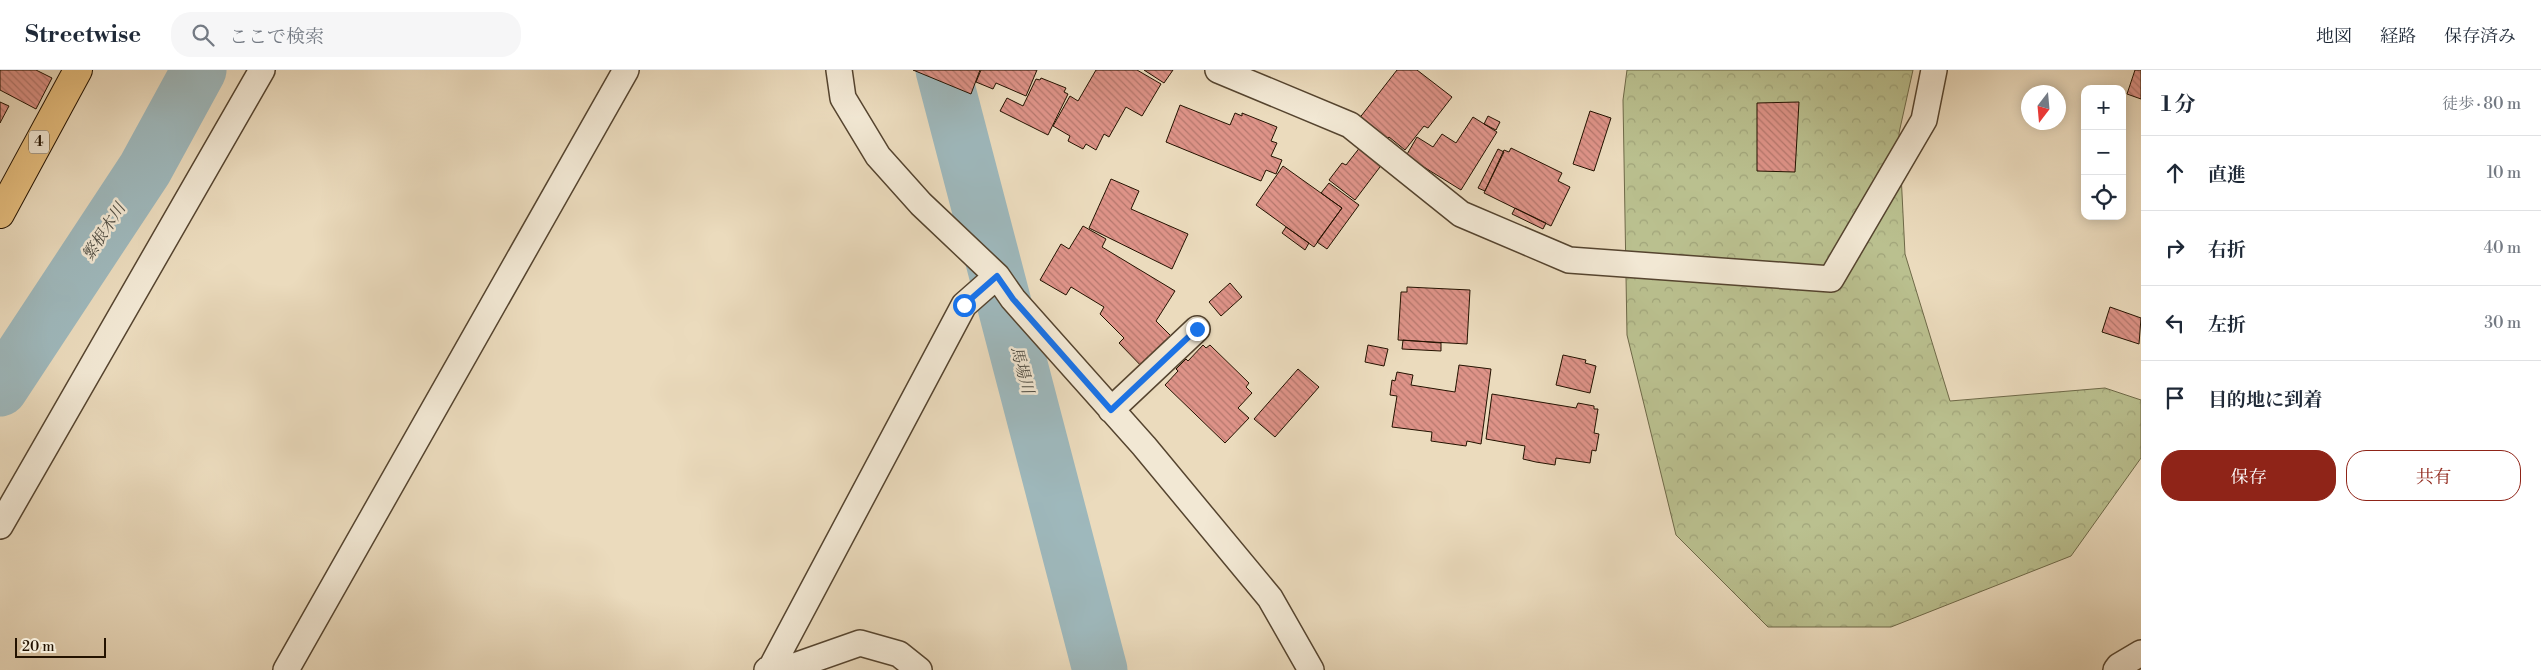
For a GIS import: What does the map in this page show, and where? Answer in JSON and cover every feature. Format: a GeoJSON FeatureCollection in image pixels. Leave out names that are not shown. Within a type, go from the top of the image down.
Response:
{"type":"FeatureCollection","features":[{"type":"Feature","properties":{"kind":"main road","name":"4"},"geometry":{"type":"LineString","coordinates":[[0,214],[78,70]]}},
{"type":"Feature","properties":{"kind":"street"},"geometry":{"type":"LineString","coordinates":[[0,526],[262,70]]}},
{"type":"Feature","properties":{"kind":"street"},"geometry":{"type":"LineString","coordinates":[[286,670],[626,70]]}},
{"type":"Feature","properties":{"kind":"street"},"geometry":{"type":"LineString","coordinates":[[839,70],[843,98],[878,156],[921,204],[997,276],[1013,299],[1111,410],[1270,598],[1310,670]]}},
{"type":"Feature","properties":{"kind":"street"},"geometry":{"type":"LineString","coordinates":[[1218,70],[1350,125],[1461,214],[1570,260],[1831,280],[1924,120],[1934,70]]}},
{"type":"Feature","properties":{"kind":"street"},"geometry":{"type":"LineString","coordinates":[[919,670],[899,654],[860,643],[786,669],[769,669],[964,305],[997,276]]}},
{"type":"Feature","properties":{"kind":"street"},"geometry":{"type":"LineString","coordinates":[[1111,410],[1197,329]]}},
{"type":"Feature","properties":{"kind":"street"},"geometry":{"type":"LineString","coordinates":[[2116,670],[2118,666],[2141,653]]}},
{"type":"Feature","properties":{"kind":"green space"},"geometry":{"type":"Polygon","coordinates":[[[1627,70],[1913,70],[1899,133],[1905,254],[1950,401],[2105,388],[2141,400],[2141,458],[2071,556],[1891,627],[1768,627],[1676,535],[1627,335],[1623,100],[1627,70]]]}},
{"type":"Feature","properties":{"kind":"building"},"geometry":{"type":"Polygon","coordinates":[[[0,70],[36,70],[52,78],[36,109],[0,90],[0,70]]]}},
{"type":"Feature","properties":{"kind":"building"},"geometry":{"type":"Polygon","coordinates":[[[913,70],[980,70],[971,94],[913,70]]]}},
{"type":"Feature","properties":{"kind":"building"},"geometry":{"type":"Polygon","coordinates":[[[981,70],[1037,70],[1026,96],[996,83],[993,89],[976,82],[981,70]]]}},
{"type":"Feature","properties":{"kind":"building"},"geometry":{"type":"Polygon","coordinates":[[[1096,70],[1137,70],[1161,84],[1142,116],[1126,107],[1109,137],[1104,134],[1096,150],[1086,144],[1083,149],[1068,141],[1070,136],[1053,126],[1070,96],[1078,101],[1096,70]]]}},
{"type":"Feature","properties":{"kind":"building"},"geometry":{"type":"Polygon","coordinates":[[[1144,70],[1173,70],[1164,83],[1144,70]]]}},
{"type":"Feature","properties":{"kind":"building"},"geometry":{"type":"Polygon","coordinates":[[[1397,70],[1417,70],[1452,97],[1428,128],[1424,126],[1405,150],[1389,137],[1385,141],[1358,120],[1397,70]]]}},
{"type":"Feature","properties":{"kind":"building"},"geometry":{"type":"Polygon","coordinates":[[[2135,70],[2141,70],[2141,99],[2127,94],[2135,70]]]}},
{"type":"Feature","properties":{"kind":"building"},"geometry":{"type":"Polygon","coordinates":[[[1041,78],[1066,88],[1064,92],[1068,94],[1048,135],[1000,111],[1007,98],[1023,106],[1036,79],[1040,80],[1041,78]]]}},
{"type":"Feature","properties":{"kind":"building"},"geometry":{"type":"Polygon","coordinates":[[[0,102],[9,106],[0,123],[0,102]]]}},
{"type":"Feature","properties":{"kind":"building"},"geometry":{"type":"Polygon","coordinates":[[[1799,102],[1795,172],[1757,171],[1757,103],[1799,102]]]}},
{"type":"Feature","properties":{"kind":"building"},"geometry":{"type":"Polygon","coordinates":[[[1180,105],[1230,125],[1235,113],[1242,116],[1242,113],[1277,127],[1271,141],[1277,143],[1271,156],[1282,160],[1276,174],[1266,170],[1261,181],[1166,142],[1180,105]]]}},
{"type":"Feature","properties":{"kind":"building"},"geometry":{"type":"Polygon","coordinates":[[[1590,111],[1611,118],[1594,171],[1573,164],[1590,111]]]}},
{"type":"Feature","properties":{"kind":"building"},"geometry":{"type":"Polygon","coordinates":[[[1488,116],[1500,122],[1496,130],[1484,124],[1488,116]]]}},
{"type":"Feature","properties":{"kind":"building"},"geometry":{"type":"Polygon","coordinates":[[[1473,117],[1497,132],[1461,190],[1406,156],[1417,137],[1433,147],[1442,134],[1456,143],[1473,117]]]}},
{"type":"Feature","properties":{"kind":"building"},"geometry":{"type":"Polygon","coordinates":[[[1361,146],[1383,163],[1355,200],[1329,180],[1342,163],[1346,165],[1361,146]]]}},
{"type":"Feature","properties":{"kind":"building"},"geometry":{"type":"Polygon","coordinates":[[[1511,148],[1562,173],[1558,181],[1570,187],[1551,226],[1484,193],[1504,150],[1509,152],[1511,148]]]}},
{"type":"Feature","properties":{"kind":"building"},"geometry":{"type":"Polygon","coordinates":[[[1498,149],[1504,152],[1485,191],[1478,188],[1498,149]]]}},
{"type":"Feature","properties":{"kind":"building"},"geometry":{"type":"Polygon","coordinates":[[[1283,166],[1342,208],[1314,247],[1256,205],[1283,166]]]}},
{"type":"Feature","properties":{"kind":"building"},"geometry":{"type":"Polygon","coordinates":[[[1111,179],[1139,191],[1131,209],[1188,234],[1172,269],[1089,228],[1111,179]]]}},
{"type":"Feature","properties":{"kind":"building"},"geometry":{"type":"Polygon","coordinates":[[[1329,183],[1359,205],[1327,249],[1317,242],[1342,208],[1321,193],[1329,183]]]}},
{"type":"Feature","properties":{"kind":"building"},"geometry":{"type":"Polygon","coordinates":[[[1515,208],[1546,223],[1543,229],[1512,214],[1515,208]]]}},
{"type":"Feature","properties":{"kind":"building"},"geometry":{"type":"Polygon","coordinates":[[[1083,226],[1106,239],[1102,247],[1175,291],[1156,321],[1179,344],[1149,374],[1119,343],[1124,338],[1100,314],[1104,307],[1071,287],[1066,295],[1040,280],[1061,244],[1069,249],[1083,226]]]}},
{"type":"Feature","properties":{"kind":"building"},"geometry":{"type":"Polygon","coordinates":[[[1286,227],[1309,243],[1305,250],[1282,233],[1286,227]]]}},
{"type":"Feature","properties":{"kind":"building"},"geometry":{"type":"Polygon","coordinates":[[[1230,283],[1242,297],[1221,316],[1209,302],[1230,283]]]}},
{"type":"Feature","properties":{"kind":"building"},"geometry":{"type":"Polygon","coordinates":[[[1407,287],[1470,290],[1467,344],[1398,340],[1401,292],[1407,292],[1407,287]]]}},
{"type":"Feature","properties":{"kind":"building"},"geometry":{"type":"Polygon","coordinates":[[[2110,307],[2141,318],[2139,344],[2102,332],[2110,307]]]}},
{"type":"Feature","properties":{"kind":"building"},"geometry":{"type":"Polygon","coordinates":[[[1403,340],[1441,343],[1441,351],[1402,349],[1403,340]]]}},
{"type":"Feature","properties":{"kind":"building"},"geometry":{"type":"Polygon","coordinates":[[[1203,345],[1206,348],[1210,345],[1249,383],[1246,387],[1252,393],[1238,408],[1249,418],[1225,443],[1165,385],[1178,371],[1176,369],[1186,359],[1188,361],[1203,345]]]}},
{"type":"Feature","properties":{"kind":"building"},"geometry":{"type":"Polygon","coordinates":[[[1368,345],[1388,349],[1384,366],[1365,362],[1368,345]]]}},
{"type":"Feature","properties":{"kind":"building"},"geometry":{"type":"Polygon","coordinates":[[[1563,355],[1586,360],[1585,363],[1596,366],[1590,393],[1556,385],[1563,355]]]}},
{"type":"Feature","properties":{"kind":"building"},"geometry":{"type":"Polygon","coordinates":[[[1459,365],[1491,369],[1481,444],[1467,441],[1466,446],[1431,441],[1432,432],[1392,427],[1397,396],[1390,395],[1392,380],[1395,381],[1397,372],[1413,375],[1411,385],[1455,392],[1459,365]]]}},
{"type":"Feature","properties":{"kind":"building"},"geometry":{"type":"Polygon","coordinates":[[[1298,369],[1319,387],[1275,437],[1254,419],[1298,369]]]}},
{"type":"Feature","properties":{"kind":"building"},"geometry":{"type":"Polygon","coordinates":[[[1492,394],[1576,408],[1578,403],[1594,406],[1594,409],[1598,409],[1594,433],[1599,434],[1596,451],[1592,450],[1590,463],[1556,458],[1555,465],[1523,459],[1525,446],[1486,439],[1492,394]]]}},
{"type":"Feature","properties":{"kind":"waterway","name":"繁根木川"},"geometry":{"type":"LineString","coordinates":[[0,389],[145,169],[199,70]]}},
{"type":"Feature","properties":{"kind":"waterway","name":"馬場川"},"geometry":{"type":"LineString","coordinates":[[943,70],[1100,670]]}},
{"type":"Feature","properties":{"kind":"route"},"geometry":{"type":"LineString","coordinates":[[964,305],[997,276],[1013,299],[1111,410],[1197,329]]}}]}
